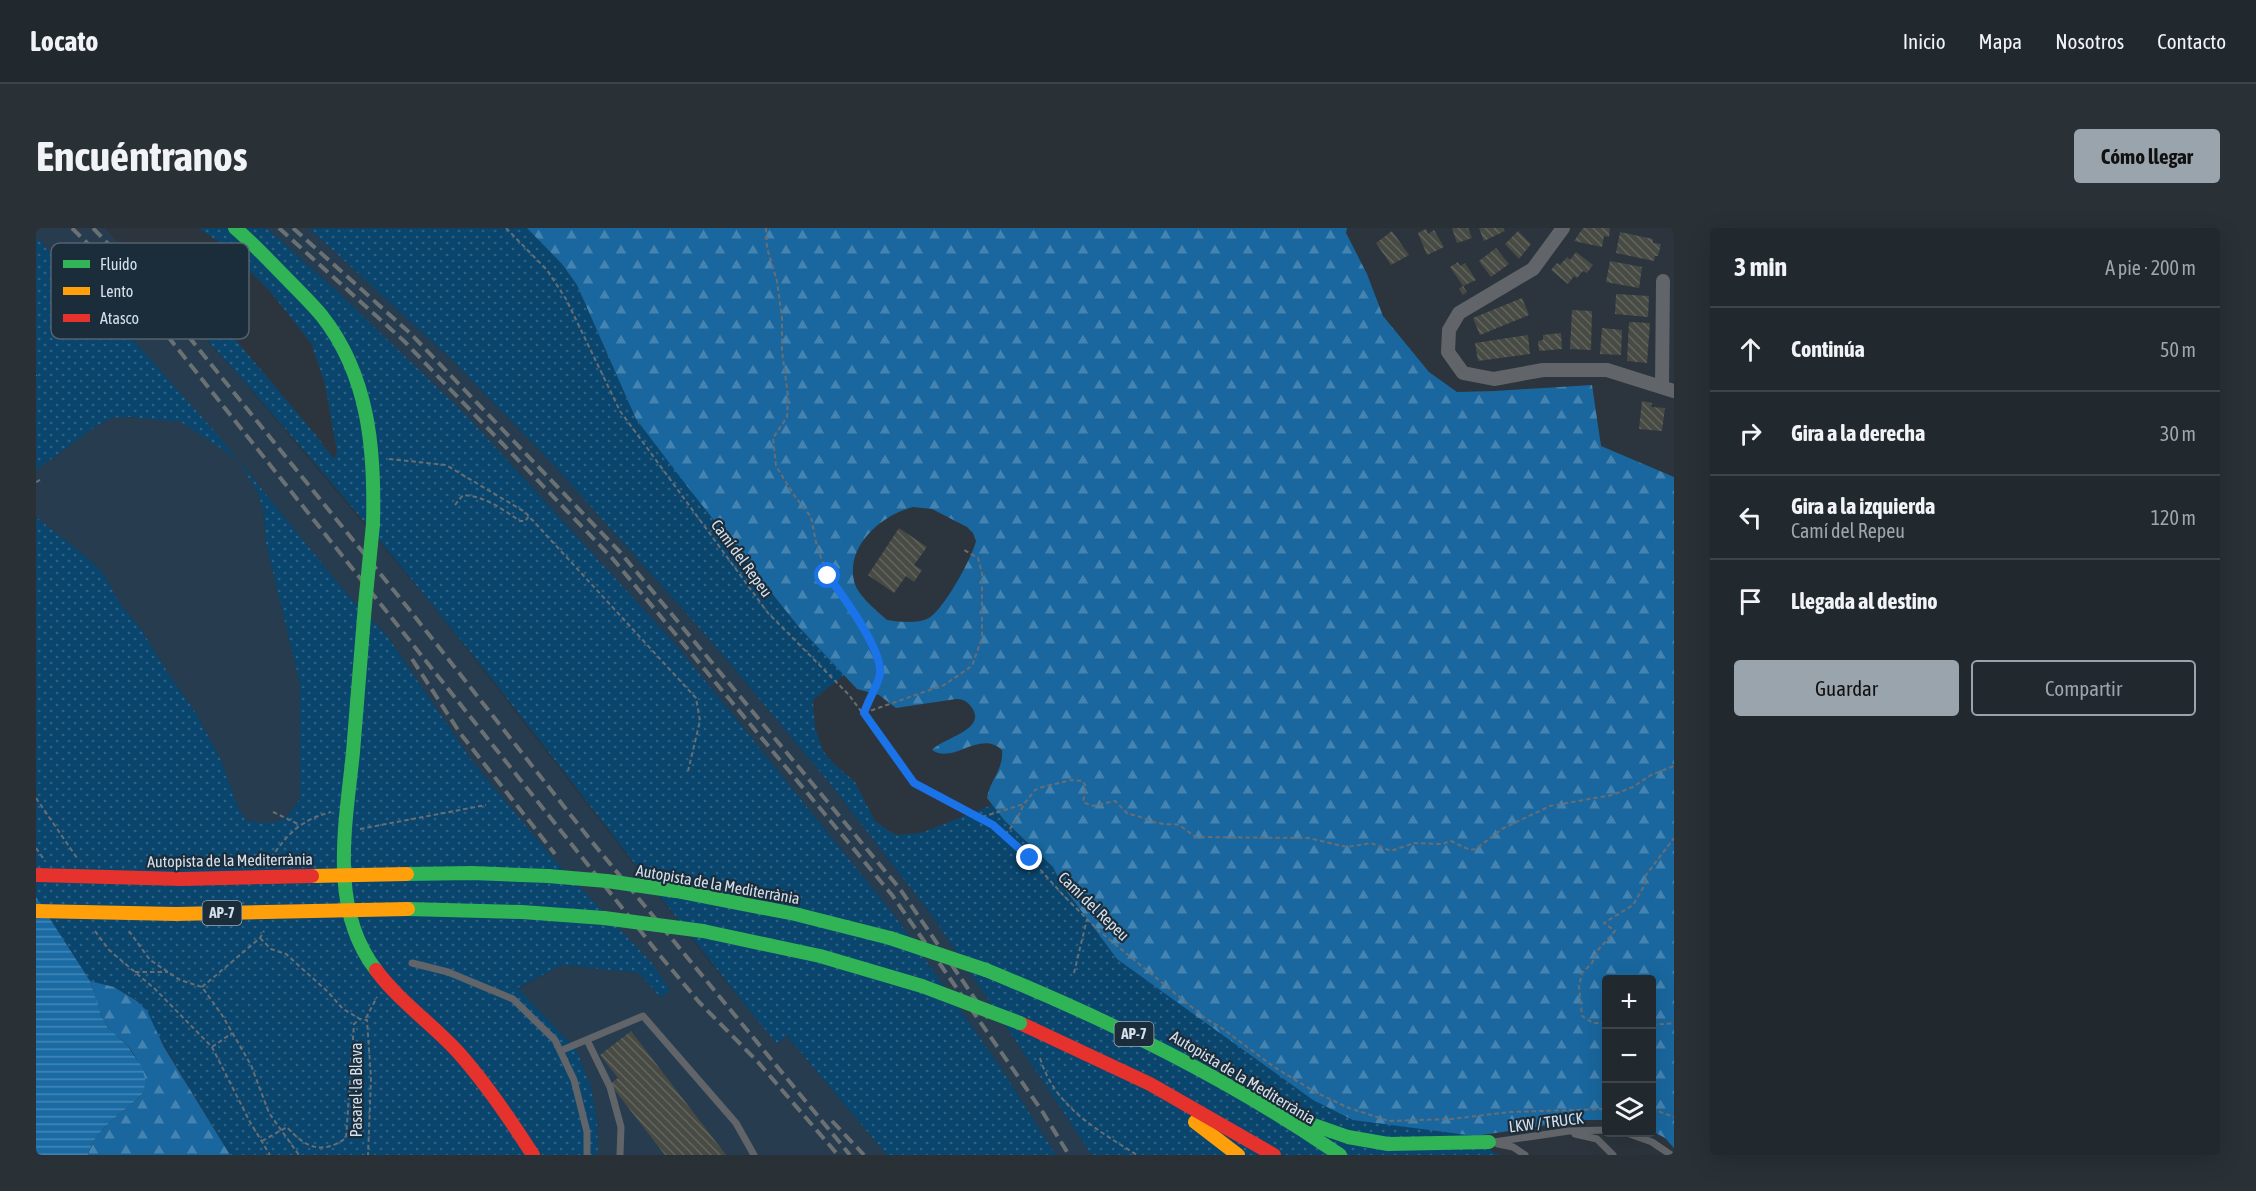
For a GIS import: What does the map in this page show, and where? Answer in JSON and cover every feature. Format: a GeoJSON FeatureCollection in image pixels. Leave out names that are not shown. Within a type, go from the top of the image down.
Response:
{"type":"FeatureCollection","features":[{"type":"Feature","properties":{"kind":"main road"},"geometry":{"type":"LineString","coordinates":[[219,228],[238,243]]}},
{"type":"Feature","properties":{"kind":"main road"},"geometry":{"type":"LineString","coordinates":[[236,228],[266,254],[322,316],[347,356],[368,417],[374,457],[373,524],[345,832],[343,876],[349,910],[366,955],[385,981],[456,1050],[499,1101],[533,1155]]}},
{"type":"Feature","properties":{"kind":"main road"},"geometry":{"type":"LineString","coordinates":[[249,252],[288,280]]}},
{"type":"Feature","properties":{"kind":"main road","name":"Autopista de la Mediterrània"},"geometry":{"type":"LineString","coordinates":[[36,875],[181,879],[472,873],[548,876],[607,881],[676,891],[795,914],[890,938],[986,970],[1043,993],[1163,1048],[1275,1113],[1340,1155]]}},
{"type":"Feature","properties":{"kind":"main road","name":"AP-7"},"geometry":{"type":"LineString","coordinates":[[36,911],[98,914],[408,909],[522,912],[604,918],[703,931],[820,956],[922,986],[1020,1023],[1131,1073],[1184,1101],[1274,1155]]}},
{"type":"Feature","properties":{"kind":"main road"},"geometry":{"type":"LineString","coordinates":[[1131,1073],[1238,1155]]}},
{"type":"Feature","properties":{"kind":"main road"},"geometry":{"type":"LineString","coordinates":[[1275,1113],[1367,1142],[1388,1144],[1489,1142]]}},
{"type":"Feature","properties":{"kind":"street"},"geometry":{"type":"LineString","coordinates":[[1563,228],[1533,269],[1459,313],[1449,330],[1448,352],[1463,374],[1494,379],[1543,370],[1607,370],[1668,388],[1663,280]]}},
{"type":"Feature","properties":{"kind":"lane"},"geometry":{"type":"LineString","coordinates":[[412,963],[447,972],[513,999],[555,1040],[574,1080],[587,1132],[587,1155]]}},
{"type":"Feature","properties":{"kind":"lane"},"geometry":{"type":"LineString","coordinates":[[560,1051],[643,1016],[736,1123],[754,1155]]}},
{"type":"Feature","properties":{"kind":"lane"},"geometry":{"type":"LineString","coordinates":[[587,1040],[610,1087],[621,1127],[620,1155]]}},
{"type":"Feature","properties":{"kind":"lane","name":"LKW / TRUCK"},"geometry":{"type":"LineString","coordinates":[[1489,1142],[1559,1132],[1602,1130]]}},
{"type":"Feature","properties":{"kind":"lane"},"geometry":{"type":"LineString","coordinates":[[1559,1132],[1580,1134],[1597,1139],[1613,1155]]}},
{"type":"Feature","properties":{"kind":"lane"},"geometry":{"type":"LineString","coordinates":[[1638,1137],[1652,1142],[1671,1155]]}},
{"type":"Feature","properties":{"kind":"lane"},"geometry":{"type":"LineString","coordinates":[[1489,1142],[1513,1148],[1525,1155]]}},
{"type":"Feature","properties":{"kind":"path","name":"Camí del Repeu"},"geometry":{"type":"LineString","coordinates":[[506,228],[547,270],[566,299],[620,411],[630,426],[652,452],[768,613],[849,695],[914,783],[981,818],[1019,846],[1087,919],[1205,1018],[1274,1067],[1317,1093],[1349,1108],[1389,1121],[1602,1108]]}},
{"type":"Feature","properties":{"kind":"path"},"geometry":{"type":"LineString","coordinates":[[766,228],[767,248],[777,280],[782,318],[782,351],[788,396],[787,417],[773,438],[776,466],[794,495],[812,517],[817,547],[828,576],[849,606],[880,661],[880,677],[864,713]]}},
{"type":"Feature","properties":{"kind":"path"},"geometry":{"type":"LineString","coordinates":[[374,457],[446,465],[529,516],[696,698],[700,721],[688,771]]}},
{"type":"Feature","properties":{"kind":"path"},"geometry":{"type":"LineString","coordinates":[[36,482],[40,480]]}},
{"type":"Feature","properties":{"kind":"path"},"geometry":{"type":"LineString","coordinates":[[455,505],[463,495],[470,495],[480,497],[520,521],[525,521],[529,516]]}},
{"type":"Feature","properties":{"kind":"path"},"geometry":{"type":"LineString","coordinates":[[864,713],[944,685],[972,666],[982,638],[982,573],[978,558],[964,550]]}},
{"type":"Feature","properties":{"kind":"path"},"geometry":{"type":"LineString","coordinates":[[1005,835],[1035,790],[1058,783],[1083,781],[1086,788],[1083,802],[1093,806],[1116,801],[1128,814],[1164,824],[1182,826],[1187,833],[1196,837],[1308,838],[1347,847],[1371,843],[1391,850],[1414,843],[1442,844],[1451,841],[1470,850],[1476,849],[1502,829],[1550,806],[1612,795],[1674,766]]}},
{"type":"Feature","properties":{"kind":"path"},"geometry":{"type":"LineString","coordinates":[[981,818],[1024,804]]}},
{"type":"Feature","properties":{"kind":"path"},"geometry":{"type":"LineString","coordinates":[[345,832],[486,805]]}},
{"type":"Feature","properties":{"kind":"path"},"geometry":{"type":"LineString","coordinates":[[273,812],[300,825]]}},
{"type":"Feature","properties":{"kind":"path"},"geometry":{"type":"LineString","coordinates":[[1602,1023],[1593,1023],[1582,1016],[1579,986],[1582,973],[1615,931],[1604,923],[1633,905],[1644,886],[1646,875],[1674,838]]}},
{"type":"Feature","properties":{"kind":"path"},"geometry":{"type":"LineString","coordinates":[[36,848],[49,866]]}},
{"type":"Feature","properties":{"kind":"path"},"geometry":{"type":"LineString","coordinates":[[1074,972],[1087,919]]}},
{"type":"Feature","properties":{"kind":"path"},"geometry":{"type":"LineString","coordinates":[[96,931],[109,950],[172,1005],[212,1047],[270,1155]]}},
{"type":"Feature","properties":{"kind":"path"},"geometry":{"type":"LineString","coordinates":[[299,1155],[269,1113],[251,1065],[222,1015],[202,987],[260,938],[271,949],[286,954],[328,992],[343,1009],[360,1019]]}},
{"type":"Feature","properties":{"kind":"path"},"geometry":{"type":"LineString","coordinates":[[135,972],[168,972]]}},
{"type":"Feature","properties":{"kind":"path"},"geometry":{"type":"LineString","coordinates":[[337,1149],[346,1138],[354,1024],[366,1018],[385,981]]}},
{"type":"Feature","properties":{"kind":"path","name":"Pasarel·la Blava"},"geometry":{"type":"LineString","coordinates":[[366,1018],[371,1078],[368,1155]]}},
{"type":"Feature","properties":{"kind":"path"},"geometry":{"type":"LineString","coordinates":[[1656,1025],[1674,1023]]}},
{"type":"Feature","properties":{"kind":"path"},"geometry":{"type":"LineString","coordinates":[[212,1047],[232,1033]]}},
{"type":"Feature","properties":{"kind":"path"},"geometry":{"type":"LineString","coordinates":[[1040,1058],[1046,1078],[1081,1119],[1137,1155]]}},
{"type":"Feature","properties":{"kind":"path"},"geometry":{"type":"LineString","coordinates":[[1656,1110],[1672,1116],[1674,1108]]}},
{"type":"Feature","properties":{"kind":"path"},"geometry":{"type":"LineString","coordinates":[[262,1141],[287,1127],[306,1149],[325,1153]]}},
{"type":"Feature","properties":{"kind":"shaded area"},"geometry":{"type":"Polygon","coordinates":[[[36,228],[105,228],[119,243],[51,243],[51,253],[36,237],[36,228]]]}},
{"type":"Feature","properties":{"kind":"shaded area"},"geometry":{"type":"Polygon","coordinates":[[[198,228],[267,228],[340,294],[467,416],[678,647],[895,916],[1001,1068],[1056,1155],[887,1155],[787,1036],[777,1044],[434,607],[313,461],[206,339],[235,339],[334,459],[337,452],[325,384],[311,343],[268,289],[249,270],[249,243],[220,243],[198,228]]]}},
{"type":"Feature","properties":{"kind":"shaded area"},"geometry":{"type":"Polygon","coordinates":[[[267,228],[309,228],[452,360],[552,463],[711,641],[831,785],[933,917],[1092,1155],[1056,1155],[1001,1068],[895,916],[678,647],[467,416],[340,294],[267,228]]]}},
{"type":"Feature","properties":{"kind":"shaded area"},"geometry":{"type":"Polygon","coordinates":[[[309,228],[527,228],[562,264],[577,285],[636,419],[798,626],[845,674],[813,700],[815,727],[823,751],[855,782],[875,821],[896,835],[921,833],[992,805],[1004,820],[1053,867],[1062,885],[1117,959],[1475,1136],[1493,1152],[1501,1155],[1092,1155],[933,917],[831,785],[711,641],[552,463],[452,360],[309,228]]]}},
{"type":"Feature","properties":{"kind":"shaded area"},"geometry":{"type":"Polygon","coordinates":[[[36,237],[51,253],[51,339],[132,339],[217,434],[347,594],[388,637],[472,761],[556,862],[651,962],[670,990],[661,998],[639,973],[562,965],[518,988],[576,1049],[591,1086],[597,1120],[598,1155],[230,1155],[137,1000],[114,987],[90,981],[36,897],[36,517],[103,573],[119,602],[141,629],[196,713],[221,760],[238,807],[246,820],[272,823],[290,813],[300,797],[300,684],[266,544],[263,508],[257,491],[237,459],[181,422],[130,417],[112,418],[95,427],[36,470],[36,237]]]}},
{"type":"Feature","properties":{"kind":"shaded area"},"geometry":{"type":"Polygon","coordinates":[[[132,339],[206,339],[434,607],[712,965],[778,1044],[787,1036],[887,1155],[598,1155],[597,1120],[591,1086],[576,1049],[518,989],[562,965],[639,973],[661,998],[670,990],[556,862],[472,761],[388,637],[347,594],[242,465],[257,491],[263,508],[266,544],[300,684],[300,797],[292,812],[279,823],[246,820],[238,807],[221,760],[196,713],[141,629],[119,602],[103,573],[36,517],[36,470],[95,427],[112,418],[147,417],[181,422],[235,457],[132,339]]]}},
{"type":"Feature","properties":{"kind":"shaded area"},"geometry":{"type":"Polygon","coordinates":[[[36,897],[90,981],[101,1015],[108,1028],[127,1045],[142,1067],[145,1079],[144,1092],[104,1128],[97,1136],[88,1155],[36,1155],[36,897]]]}},
{"type":"Feature","properties":{"kind":"green space"},"geometry":{"type":"Polygon","coordinates":[[[527,228],[1347,228],[1346,233],[1367,274],[1383,316],[1429,372],[1457,392],[1592,385],[1601,446],[1674,477],[1674,1148],[1665,1138],[1656,1133],[1656,975],[1602,975],[1602,1120],[1583,1120],[1475,1136],[1353,1120],[1313,1100],[1117,959],[1062,885],[1053,867],[1004,820],[987,798],[1001,763],[1002,750],[984,743],[949,753],[932,750],[971,726],[975,720],[975,713],[969,704],[956,699],[896,708],[879,695],[857,689],[798,626],[636,419],[577,285],[562,264],[527,228]],[[913,507],[890,517],[869,534],[855,555],[854,581],[859,592],[887,620],[914,622],[929,618],[942,605],[973,549],[976,541],[973,533],[967,527],[932,509],[913,507]]]}},
{"type":"Feature","properties":{"kind":"green space"},"geometry":{"type":"Polygon","coordinates":[[[90,981],[114,987],[137,1001],[147,1011],[164,1047],[230,1155],[88,1155],[97,1136],[104,1128],[144,1092],[138,1061],[127,1045],[111,1031],[104,1021],[90,981]]]}},
{"type":"Feature","properties":{"kind":"building"},"geometry":{"type":"Polygon","coordinates":[[[1452,228],[1468,228],[1472,238],[1457,243],[1452,228]]]}},
{"type":"Feature","properties":{"kind":"building"},"geometry":{"type":"Polygon","coordinates":[[[1479,228],[1503,228],[1505,231],[1484,241],[1479,228]]]}},
{"type":"Feature","properties":{"kind":"building"},"geometry":{"type":"Polygon","coordinates":[[[1583,228],[1610,228],[1609,237],[1604,236],[1602,247],[1574,241],[1583,228]]]}},
{"type":"Feature","properties":{"kind":"building"},"geometry":{"type":"Polygon","coordinates":[[[1426,229],[1428,234],[1434,230],[1444,247],[1427,255],[1418,233],[1426,229]]]}},
{"type":"Feature","properties":{"kind":"building"},"geometry":{"type":"Polygon","coordinates":[[[1392,231],[1409,255],[1391,265],[1376,243],[1392,231]]]}},
{"type":"Feature","properties":{"kind":"building"},"geometry":{"type":"Polygon","coordinates":[[[1518,231],[1531,244],[1519,259],[1505,244],[1518,231]]]}},
{"type":"Feature","properties":{"kind":"building"},"geometry":{"type":"Polygon","coordinates":[[[1620,232],[1653,239],[1653,243],[1661,244],[1658,256],[1655,256],[1654,261],[1616,253],[1620,232]]]}},
{"type":"Feature","properties":{"kind":"building"},"geometry":{"type":"Polygon","coordinates":[[[1496,248],[1509,264],[1491,277],[1479,261],[1496,248]]]}},
{"type":"Feature","properties":{"kind":"building"},"geometry":{"type":"Polygon","coordinates":[[[1576,252],[1593,265],[1587,273],[1583,271],[1577,278],[1574,276],[1568,284],[1551,270],[1567,257],[1570,260],[1576,252]]]}},
{"type":"Feature","properties":{"kind":"building"},"geometry":{"type":"Polygon","coordinates":[[[1610,261],[1642,267],[1639,288],[1606,282],[1610,261]]]}},
{"type":"Feature","properties":{"kind":"building"},"geometry":{"type":"Polygon","coordinates":[[[1458,262],[1460,266],[1465,263],[1476,280],[1463,286],[1450,267],[1458,262]]]}},
{"type":"Feature","properties":{"kind":"building"},"geometry":{"type":"Polygon","coordinates":[[[1463,286],[1467,292],[1463,295],[1459,289],[1463,286]]]}},
{"type":"Feature","properties":{"kind":"building"},"geometry":{"type":"Polygon","coordinates":[[[1616,294],[1649,296],[1648,317],[1615,314],[1616,294]]]}},
{"type":"Feature","properties":{"kind":"building"},"geometry":{"type":"Polygon","coordinates":[[[1522,298],[1529,315],[1480,335],[1473,318],[1522,298]]]}},
{"type":"Feature","properties":{"kind":"building"},"geometry":{"type":"Polygon","coordinates":[[[1572,310],[1592,311],[1591,350],[1570,349],[1572,310]]]}},
{"type":"Feature","properties":{"kind":"building"},"geometry":{"type":"Polygon","coordinates":[[[1629,322],[1650,323],[1647,363],[1627,361],[1629,322]]]}},
{"type":"Feature","properties":{"kind":"building"},"geometry":{"type":"Polygon","coordinates":[[[1602,328],[1622,330],[1621,355],[1600,354],[1602,328]]]}},
{"type":"Feature","properties":{"kind":"building"},"geometry":{"type":"Polygon","coordinates":[[[1561,333],[1562,349],[1539,351],[1538,341],[1543,340],[1543,335],[1561,333]]]}},
{"type":"Feature","properties":{"kind":"building"},"geometry":{"type":"Polygon","coordinates":[[[1528,335],[1530,354],[1478,361],[1475,343],[1528,335]]]}},
{"type":"Feature","properties":{"kind":"building"},"geometry":{"type":"Polygon","coordinates":[[[1642,401],[1652,403],[1651,407],[1665,408],[1662,431],[1639,429],[1642,401]]]}},
{"type":"Feature","properties":{"kind":"building"},"geometry":{"type":"Polygon","coordinates":[[[899,528],[927,547],[914,565],[922,570],[914,582],[906,576],[894,593],[868,575],[899,528]]]}},
{"type":"Feature","properties":{"kind":"building"},"geometry":{"type":"Polygon","coordinates":[[[631,1031],[726,1155],[665,1155],[610,1084],[618,1078],[600,1055],[631,1031]]]}},
{"type":"Feature","properties":{"kind":"railway"},"geometry":{"type":"LineString","coordinates":[[72,228],[87,243]]}},
{"type":"Feature","properties":{"kind":"railway"},"geometry":{"type":"LineString","coordinates":[[93,228],[107,243]]}},
{"type":"Feature","properties":{"kind":"railway"},"geometry":{"type":"LineString","coordinates":[[279,228],[404,341],[613,559],[892,895],[1042,1111],[1069,1155]]}},
{"type":"Feature","properties":{"kind":"railway"},"geometry":{"type":"LineString","coordinates":[[293,228],[410,333],[620,552],[900,889],[988,1018]]}},
{"type":"Feature","properties":{"kind":"railway"},"geometry":{"type":"LineString","coordinates":[[170,339],[662,958],[699,1002],[757,1061],[838,1155]]}},
{"type":"Feature","properties":{"kind":"railway"},"geometry":{"type":"LineString","coordinates":[[191,339],[412,613],[588,837],[850,1155]]}},
{"type":"Feature","properties":{"kind":"railway"},"geometry":{"type":"LineString","coordinates":[[412,659],[460,733],[555,854]]}},
{"type":"Feature","properties":{"kind":"railway"},"geometry":{"type":"LineString","coordinates":[[832,1121],[864,1155]]}},
{"type":"Feature","properties":{"kind":"traffic: fast"},"geometry":{"type":"LineString","coordinates":[[235,228],[322,316],[338,339],[350,363],[366,415],[370,441],[373,524]]}},
{"type":"Feature","properties":{"kind":"traffic: fast"},"geometry":{"type":"LineString","coordinates":[[365,605],[373,524]]}},
{"type":"Feature","properties":{"kind":"traffic: fast"},"geometry":{"type":"LineString","coordinates":[[365,605],[344,864],[351,920],[361,946],[376,970]]}},
{"type":"Feature","properties":{"kind":"traffic: fast"},"geometry":{"type":"LineString","coordinates":[[407,874],[472,873],[548,876]]}},
{"type":"Feature","properties":{"kind":"traffic: fast"},"geometry":{"type":"LineString","coordinates":[[548,876],[607,881],[676,891]]}},
{"type":"Feature","properties":{"kind":"traffic: fast"},"geometry":{"type":"LineString","coordinates":[[676,891],[795,914],[890,938]]}},
{"type":"Feature","properties":{"kind":"traffic: fast"},"geometry":{"type":"LineString","coordinates":[[408,909],[522,912],[604,918]]}},
{"type":"Feature","properties":{"kind":"traffic: fast"},"geometry":{"type":"LineString","coordinates":[[604,918],[703,931]]}},
{"type":"Feature","properties":{"kind":"traffic: fast"},"geometry":{"type":"LineString","coordinates":[[703,931],[820,956],[922,986]]}},
{"type":"Feature","properties":{"kind":"traffic: fast"},"geometry":{"type":"LineString","coordinates":[[890,938],[986,970]]}},
{"type":"Feature","properties":{"kind":"traffic: fast"},"geometry":{"type":"LineString","coordinates":[[986,970],[1033,989],[1168,1053],[1255,1101],[1340,1155]]}},
{"type":"Feature","properties":{"kind":"traffic: fast"},"geometry":{"type":"LineString","coordinates":[[922,986],[1020,1023]]}},
{"type":"Feature","properties":{"kind":"traffic: fast"},"geometry":{"type":"LineString","coordinates":[[1308,1123],[1348,1137],[1388,1144],[1489,1142]]}},
{"type":"Feature","properties":{"kind":"traffic: slow"},"geometry":{"type":"LineString","coordinates":[[312,876],[407,874]]}},
{"type":"Feature","properties":{"kind":"traffic: slow"},"geometry":{"type":"LineString","coordinates":[[36,911],[176,914],[408,909]]}},
{"type":"Feature","properties":{"kind":"traffic: slow"},"geometry":{"type":"LineString","coordinates":[[1195,1122],[1238,1155]]}},
{"type":"Feature","properties":{"kind":"traffic: jam"},"geometry":{"type":"LineString","coordinates":[[36,875],[181,879],[312,876]]}},
{"type":"Feature","properties":{"kind":"traffic: jam"},"geometry":{"type":"LineString","coordinates":[[376,970],[395,992],[468,1063],[533,1155]]}},
{"type":"Feature","properties":{"kind":"traffic: jam"},"geometry":{"type":"LineString","coordinates":[[1020,1023],[1150,1084],[1274,1155]]}},
{"type":"Feature","properties":{"kind":"route"},"geometry":{"type":"LineString","coordinates":[[828,576],[849,606],[880,661],[880,677],[870,695],[864,713],[904,771],[914,783],[993,825],[1030,858]]}}]}
